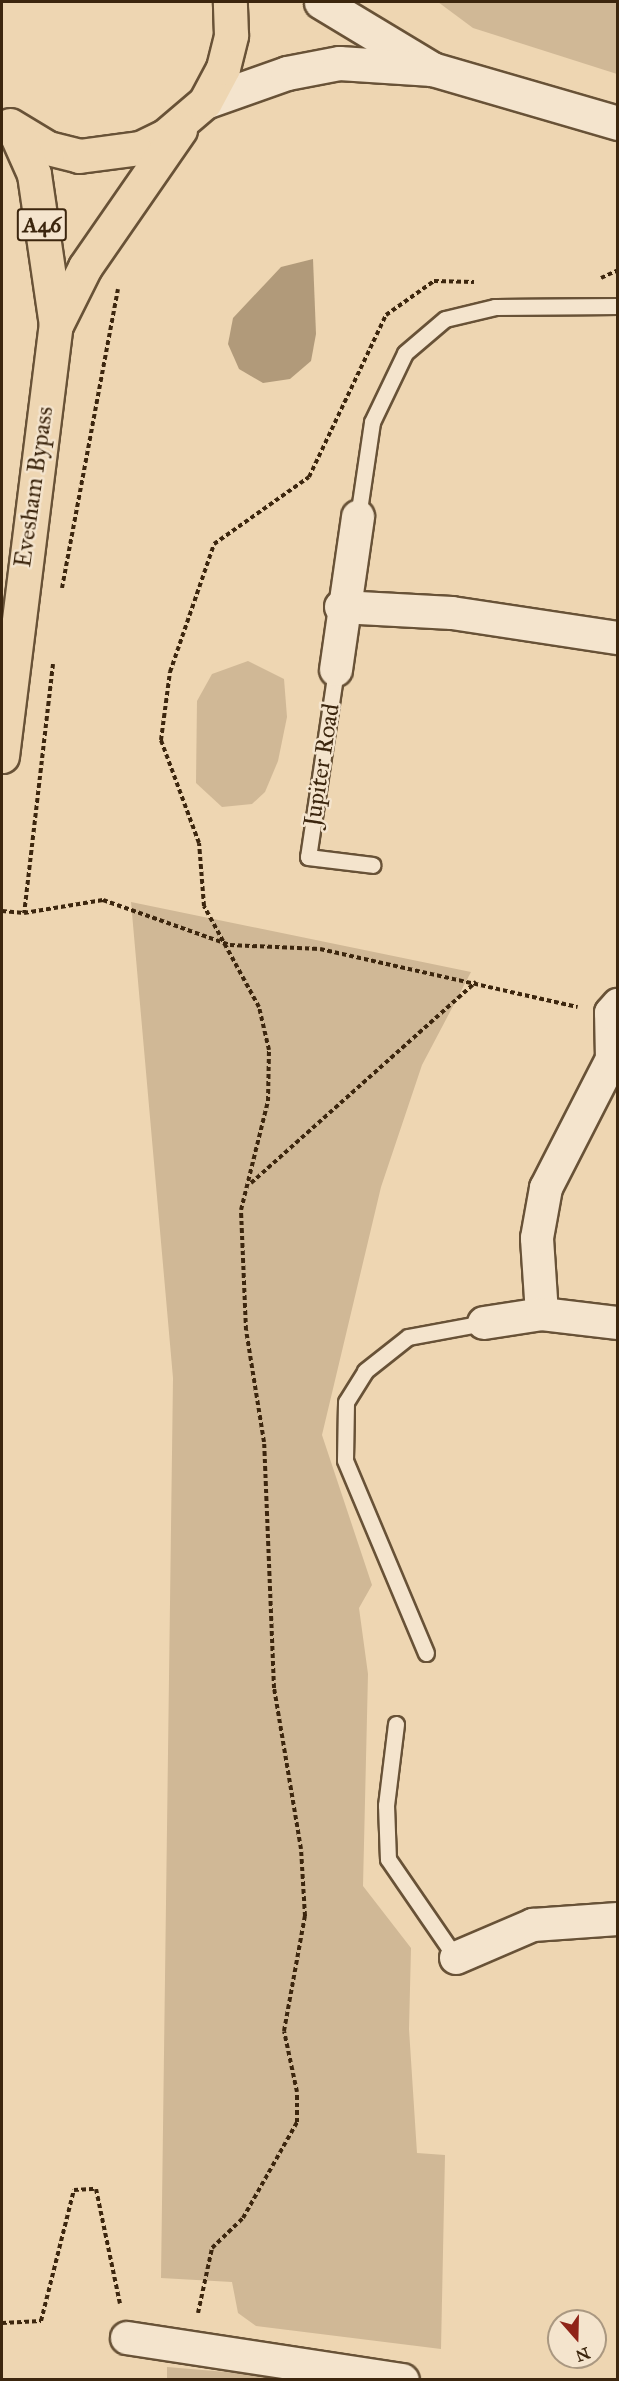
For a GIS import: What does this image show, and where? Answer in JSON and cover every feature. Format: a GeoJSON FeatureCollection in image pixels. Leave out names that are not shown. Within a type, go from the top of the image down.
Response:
{"type":"FeatureCollection","features":[{"type":"Feature","properties":{"kind":"highway","name":"Evesham Bypass"},"geometry":{"type":"LineString","coordinates":[[56,325],[85,267],[224,68],[231,35],[230,2]]}},
{"type":"Feature","properties":{"kind":"highway"},"geometry":{"type":"LineString","coordinates":[[8,123],[48,148],[79,156],[140,148],[195,112]]}},
{"type":"Feature","properties":{"kind":"highway","name":"Evesham Bypass"},"geometry":{"type":"LineString","coordinates":[[2,756],[56,325],[34,174],[8,123]]}},
{"type":"Feature","properties":{"kind":"street"},"geometry":{"type":"LineString","coordinates":[[321,2],[432,69]]}},
{"type":"Feature","properties":{"kind":"street"},"geometry":{"type":"LineString","coordinates":[[195,112],[287,73],[339,63],[432,69],[618,123]]}},
{"type":"Feature","properties":{"kind":"street","name":"Jupiter Road"},"geometry":{"type":"LineString","coordinates":[[336,670],[341,607],[358,517]]}},
{"type":"Feature","properties":{"kind":"street"},"geometry":{"type":"LineString","coordinates":[[341,607],[452,613],[618,638]]}},
{"type":"Feature","properties":{"kind":"street"},"geometry":{"type":"LineString","coordinates":[[542,1314],[537,1238],[546,1188],[612,1059],[614,1009]]}},
{"type":"Feature","properties":{"kind":"street"},"geometry":{"type":"LineString","coordinates":[[484,1323],[542,1314],[618,1323]]}},
{"type":"Feature","properties":{"kind":"street"},"geometry":{"type":"LineString","coordinates":[[456,1958],[533,1925],[618,1919]]}},
{"type":"Feature","properties":{"kind":"street"},"geometry":{"type":"LineString","coordinates":[[127,2338],[194,2346],[403,2379]]}},
{"type":"Feature","properties":{"kind":"lane"},"geometry":{"type":"LineString","coordinates":[[358,517],[372,422],[405,353],[444,319],[495,307],[618,306]]}},
{"type":"Feature","properties":{"kind":"lane","name":"Jupiter Road"},"geometry":{"type":"LineString","coordinates":[[336,670],[308,857],[373,865]]}},
{"type":"Feature","properties":{"kind":"lane"},"geometry":{"type":"LineString","coordinates":[[426,1653],[345,1460],[346,1402],[365,1371],[408,1338],[484,1323]]}},
{"type":"Feature","properties":{"kind":"lane"},"geometry":{"type":"LineString","coordinates":[[396,1724],[386,1805],[388,1859],[456,1958]]}},
{"type":"Feature","properties":{"kind":"path"},"geometry":{"type":"LineString","coordinates":[[598,279],[618,270]]}},
{"type":"Feature","properties":{"kind":"path"},"geometry":{"type":"LineString","coordinates":[[194,2346],[212,2248],[243,2218],[297,2122],[297,2092],[284,2031],[305,1916],[301,1849],[274,1688],[264,1442],[246,1330],[241,1210],[250,1184],[268,1101],[269,1050],[259,1007],[230,945],[204,906],[199,843],[161,740],[170,672],[214,544],[309,477],[386,315],[434,281],[487,282]]}},
{"type":"Feature","properties":{"kind":"path"},"geometry":{"type":"LineString","coordinates":[[33,915],[104,900],[230,945],[320,949],[614,1009]]}},
{"type":"Feature","properties":{"kind":"path"},"geometry":{"type":"LineString","coordinates":[[2,911],[24,913]]}},
{"type":"Feature","properties":{"kind":"path"},"geometry":{"type":"LineString","coordinates":[[250,1184],[476,982]]}},
{"type":"Feature","properties":{"kind":"path"},"geometry":{"type":"LineString","coordinates":[[2,2323],[41,2321],[74,2190],[96,2189],[127,2338]]}},
{"type":"Feature","properties":{"kind":"shaded area"},"geometry":{"type":"Polygon","coordinates":[[[438,2],[617,2],[617,74],[473,28],[438,2]]]}},
{"type":"Feature","properties":{"kind":"shaded area"},"geometry":{"type":"Polygon","coordinates":[[[313,259],[316,334],[311,361],[290,379],[263,383],[239,369],[228,344],[233,318],[281,267],[313,259]]]}},
{"type":"Feature","properties":{"kind":"shaded area"},"geometry":{"type":"Polygon","coordinates":[[[248,661],[284,679],[287,717],[278,761],[265,792],[252,804],[222,807],[196,783],[197,701],[212,674],[248,661]]]}},
{"type":"Feature","properties":{"kind":"shaded area"},"geometry":{"type":"Polygon","coordinates":[[[131,902],[471,972],[422,1065],[381,1187],[322,1435],[372,1585],[359,1608],[368,1674],[363,1886],[411,1948],[409,2029],[417,2153],[445,2155],[441,2349],[256,2326],[238,2313],[232,2282],[161,2278],[173,1378],[131,902]]]}},
{"type":"Feature","properties":{"kind":"shaded area"},"geometry":{"type":"Polygon","coordinates":[[[167,2367],[274,2376],[274,2379],[167,2379],[167,2367]]]}}]}
